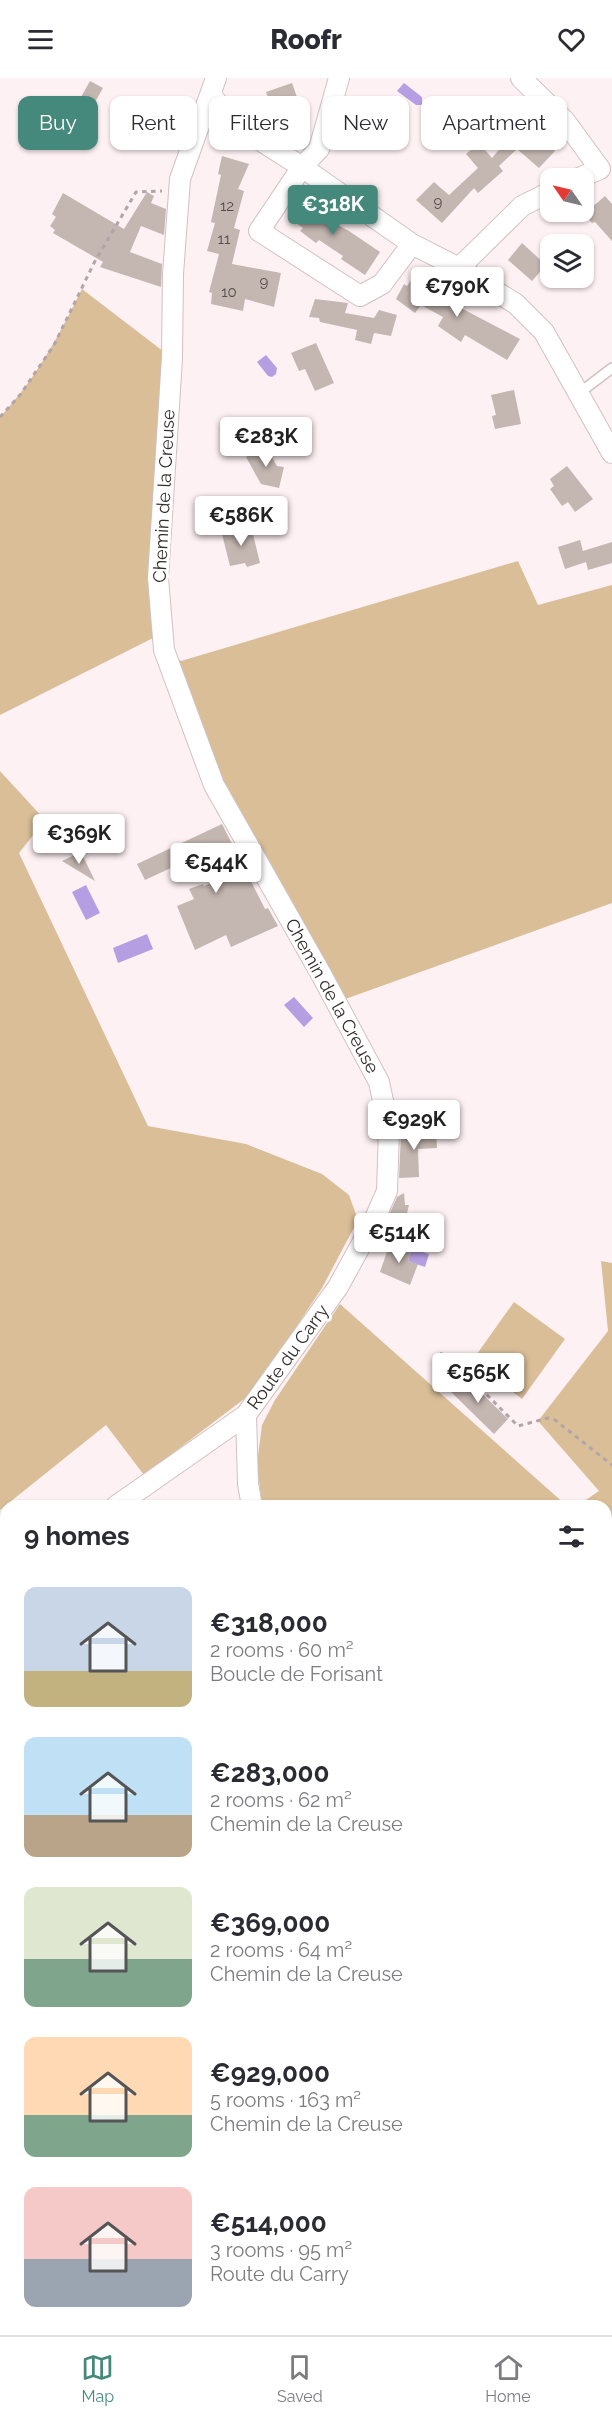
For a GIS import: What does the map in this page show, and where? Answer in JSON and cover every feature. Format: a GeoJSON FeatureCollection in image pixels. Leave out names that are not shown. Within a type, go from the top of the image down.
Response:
{"type":"FeatureCollection","features":[{"type":"Feature","properties":{"kind":"street"},"geometry":{"type":"LineString","coordinates":[[339,78],[319,149],[302,167],[259,231],[360,296],[382,284],[412,244]]}},
{"type":"Feature","properties":{"kind":"street"},"geometry":{"type":"LineString","coordinates":[[521,78],[565,121],[600,169],[594,172]]}},
{"type":"Feature","properties":{"kind":"street"},"geometry":{"type":"LineString","coordinates":[[213,86],[230,121],[302,167],[412,244],[459,268],[516,304],[544,332],[612,453]]}},
{"type":"Feature","properties":{"kind":"street","name":"Chemin de la Creuse"},"geometry":{"type":"LineString","coordinates":[[213,86],[180,180],[173,274],[172,358],[158,578],[164,650],[214,785],[379,1082],[390,1130],[387,1191]]}},
{"type":"Feature","properties":{"kind":"street"},"geometry":{"type":"LineString","coordinates":[[459,268],[522,206],[540,197]]}},
{"type":"Feature","properties":{"kind":"street","name":"Route du Carry"},"geometry":{"type":"LineString","coordinates":[[125,1500],[246,1415],[338,1287],[372,1225],[387,1191]]}},
{"type":"Feature","properties":{"kind":"street"},"geometry":{"type":"LineString","coordinates":[[246,1415],[248,1484],[251,1500]]}},
{"type":"Feature","properties":{"kind":"lane"},"geometry":{"type":"LineString","coordinates":[[578,394],[612,368]]}},
{"type":"Feature","properties":{"kind":"path"},"geometry":{"type":"LineString","coordinates":[[0,417],[20,395],[54,345],[94,263],[136,192],[157,192],[173,187],[180,180]]}},
{"type":"Feature","properties":{"kind":"path"},"geometry":{"type":"LineString","coordinates":[[440,1353],[455,1363],[518,1426],[548,1418],[555,1420],[612,1465]]}},
{"type":"Feature","properties":{"kind":"shaded area"},"geometry":{"type":"Polygon","coordinates":[[[404,83],[421,96],[421,105],[416,105],[409,100],[409,96],[404,96],[397,91],[404,83]]]}},
{"type":"Feature","properties":{"kind":"shaded area"},"geometry":{"type":"Polygon","coordinates":[[[82,289],[172,358],[163,633],[0,715],[0,417],[36,372],[82,289]]]}},
{"type":"Feature","properties":{"kind":"shaded area"},"geometry":{"type":"Polygon","coordinates":[[[266,355],[277,368],[276,374],[272,377],[268,376],[257,362],[266,355]]]}},
{"type":"Feature","properties":{"kind":"shaded area"},"geometry":{"type":"Polygon","coordinates":[[[518,561],[538,605],[612,585],[612,903],[337,1002],[214,785],[164,650],[181,661],[518,561]]]}},
{"type":"Feature","properties":{"kind":"shaded area"},"geometry":{"type":"Polygon","coordinates":[[[0,771],[45,820],[19,853],[148,1126],[246,1144],[322,1174],[349,1195],[358,1220],[322,1288],[252,1393],[144,1475],[106,1425],[12,1500],[0,1500],[0,771]]]}},
{"type":"Feature","properties":{"kind":"shaded area"},"geometry":{"type":"Polygon","coordinates":[[[86,885],[100,913],[86,920],[72,892],[86,885]]]}},
{"type":"Feature","properties":{"kind":"shaded area"},"geometry":{"type":"Polygon","coordinates":[[[147,934],[153,949],[118,963],[113,948],[147,934]]]}},
{"type":"Feature","properties":{"kind":"shaded area"},"geometry":{"type":"Polygon","coordinates":[[[294,997],[313,1018],[304,1027],[284,1005],[294,997]]]}},
{"type":"Feature","properties":{"kind":"shaded area"},"geometry":{"type":"Polygon","coordinates":[[[412,1249],[429,1254],[425,1267],[408,1261],[412,1249]]]}},
{"type":"Feature","properties":{"kind":"shaded area"},"geometry":{"type":"Polygon","coordinates":[[[601,1261],[612,1263],[612,1500],[586,1500],[599,1491],[538,1421],[608,1331],[601,1261]]]}},
{"type":"Feature","properties":{"kind":"shaded area"},"geometry":{"type":"Polygon","coordinates":[[[514,1302],[565,1339],[522,1399],[472,1361],[514,1302]]]}},
{"type":"Feature","properties":{"kind":"shaded area"},"geometry":{"type":"Polygon","coordinates":[[[340,1304],[560,1500],[261,1500],[257,1464],[262,1425],[275,1400],[340,1304]]]}},
{"type":"Feature","properties":{"kind":"building"},"geometry":{"type":"Polygon","coordinates":[[[90,81],[103,88],[98,97],[82,96],[90,81]]]}},
{"type":"Feature","properties":{"kind":"building"},"geometry":{"type":"Polygon","coordinates":[[[292,83],[297,96],[267,96],[266,92],[292,83]]]}},
{"type":"Feature","properties":{"kind":"building"},"geometry":{"type":"Polygon","coordinates":[[[471,150],[485,150],[492,158],[499,150],[516,150],[499,166],[503,171],[478,193],[474,188],[442,223],[416,200],[434,182],[449,195],[478,168],[466,154],[471,150]]]}},
{"type":"Feature","properties":{"kind":"building"},"geometry":{"type":"Polygon","coordinates":[[[518,150],[555,151],[539,168],[518,150]]]}},
{"type":"Feature","properties":{"kind":"building"},"geometry":{"type":"Polygon","coordinates":[[[222,156],[249,164],[238,189],[244,191],[234,228],[240,230],[232,264],[281,273],[274,307],[245,299],[243,311],[211,304],[212,293],[209,292],[219,254],[207,251],[215,223],[211,222],[221,175],[218,174],[222,156]]]}},
{"type":"Feature","properties":{"kind":"building"},"geometry":{"type":"Polygon","coordinates":[[[147,192],[154,196],[151,203],[166,209],[164,235],[141,226],[130,252],[162,264],[161,287],[100,267],[103,262],[53,233],[55,230],[50,226],[56,217],[52,214],[63,193],[124,229],[147,192]]]}},
{"type":"Feature","properties":{"kind":"building"},"geometry":{"type":"Polygon","coordinates":[[[303,195],[313,201],[325,215],[323,217],[380,252],[365,275],[341,259],[343,256],[319,240],[316,243],[300,231],[303,228],[288,217],[303,195]]]}},
{"type":"Feature","properties":{"kind":"building"},"geometry":{"type":"Polygon","coordinates":[[[605,196],[612,204],[612,241],[595,222],[592,223],[591,222],[594,222],[594,205],[605,196]]]}},
{"type":"Feature","properties":{"kind":"building"},"geometry":{"type":"Polygon","coordinates":[[[522,243],[540,260],[540,272],[532,281],[508,260],[522,243]]]}},
{"type":"Feature","properties":{"kind":"building"},"geometry":{"type":"Polygon","coordinates":[[[415,274],[443,292],[440,297],[520,339],[507,360],[465,335],[461,342],[438,326],[443,317],[421,305],[415,313],[396,299],[404,284],[407,286],[415,274]]]}},
{"type":"Feature","properties":{"kind":"building"},"geometry":{"type":"Polygon","coordinates":[[[315,299],[348,303],[345,313],[374,318],[379,310],[397,315],[391,336],[374,333],[371,344],[355,340],[357,330],[320,322],[319,318],[309,317],[315,299]]]}},
{"type":"Feature","properties":{"kind":"building"},"geometry":{"type":"Polygon","coordinates":[[[316,343],[334,383],[315,391],[305,369],[299,371],[291,353],[316,343]]]}},
{"type":"Feature","properties":{"kind":"building"},"geometry":{"type":"Polygon","coordinates":[[[514,390],[521,424],[495,429],[492,416],[496,415],[491,395],[514,390]]]}},
{"type":"Feature","properties":{"kind":"building"},"geometry":{"type":"Polygon","coordinates":[[[265,445],[277,466],[284,467],[279,488],[261,484],[246,457],[265,445]]]}},
{"type":"Feature","properties":{"kind":"building"},"geometry":{"type":"Polygon","coordinates":[[[567,466],[593,499],[575,512],[568,502],[562,506],[550,489],[554,486],[550,479],[567,466]]]}},
{"type":"Feature","properties":{"kind":"building"},"geometry":{"type":"Polygon","coordinates":[[[251,526],[260,563],[247,567],[245,563],[230,566],[222,534],[251,526]]]}},
{"type":"Feature","properties":{"kind":"building"},"geometry":{"type":"Polygon","coordinates":[[[580,540],[583,551],[612,542],[612,563],[588,570],[586,562],[565,569],[558,547],[580,540]]]}},
{"type":"Feature","properties":{"kind":"building"},"geometry":{"type":"Polygon","coordinates":[[[222,824],[265,909],[268,908],[278,926],[231,947],[226,935],[195,950],[177,906],[194,899],[189,889],[203,884],[204,886],[232,874],[218,846],[145,880],[137,864],[222,824]]]}},
{"type":"Feature","properties":{"kind":"building"},"geometry":{"type":"Polygon","coordinates":[[[81,852],[95,881],[62,861],[81,852]]]}},
{"type":"Feature","properties":{"kind":"building"},"geometry":{"type":"Polygon","coordinates":[[[436,1130],[437,1148],[418,1149],[419,1177],[399,1178],[401,1133],[436,1130]]]}},
{"type":"Feature","properties":{"kind":"building"},"geometry":{"type":"Polygon","coordinates":[[[404,1193],[405,1205],[409,1205],[400,1242],[380,1235],[397,1197],[404,1193]]]}},
{"type":"Feature","properties":{"kind":"building"},"geometry":{"type":"Polygon","coordinates":[[[390,1243],[412,1249],[408,1261],[418,1264],[410,1285],[380,1272],[390,1243]]]}},
{"type":"Feature","properties":{"kind":"building"},"geometry":{"type":"Polygon","coordinates":[[[462,1374],[508,1419],[494,1434],[448,1389],[462,1374]]]}}]}
